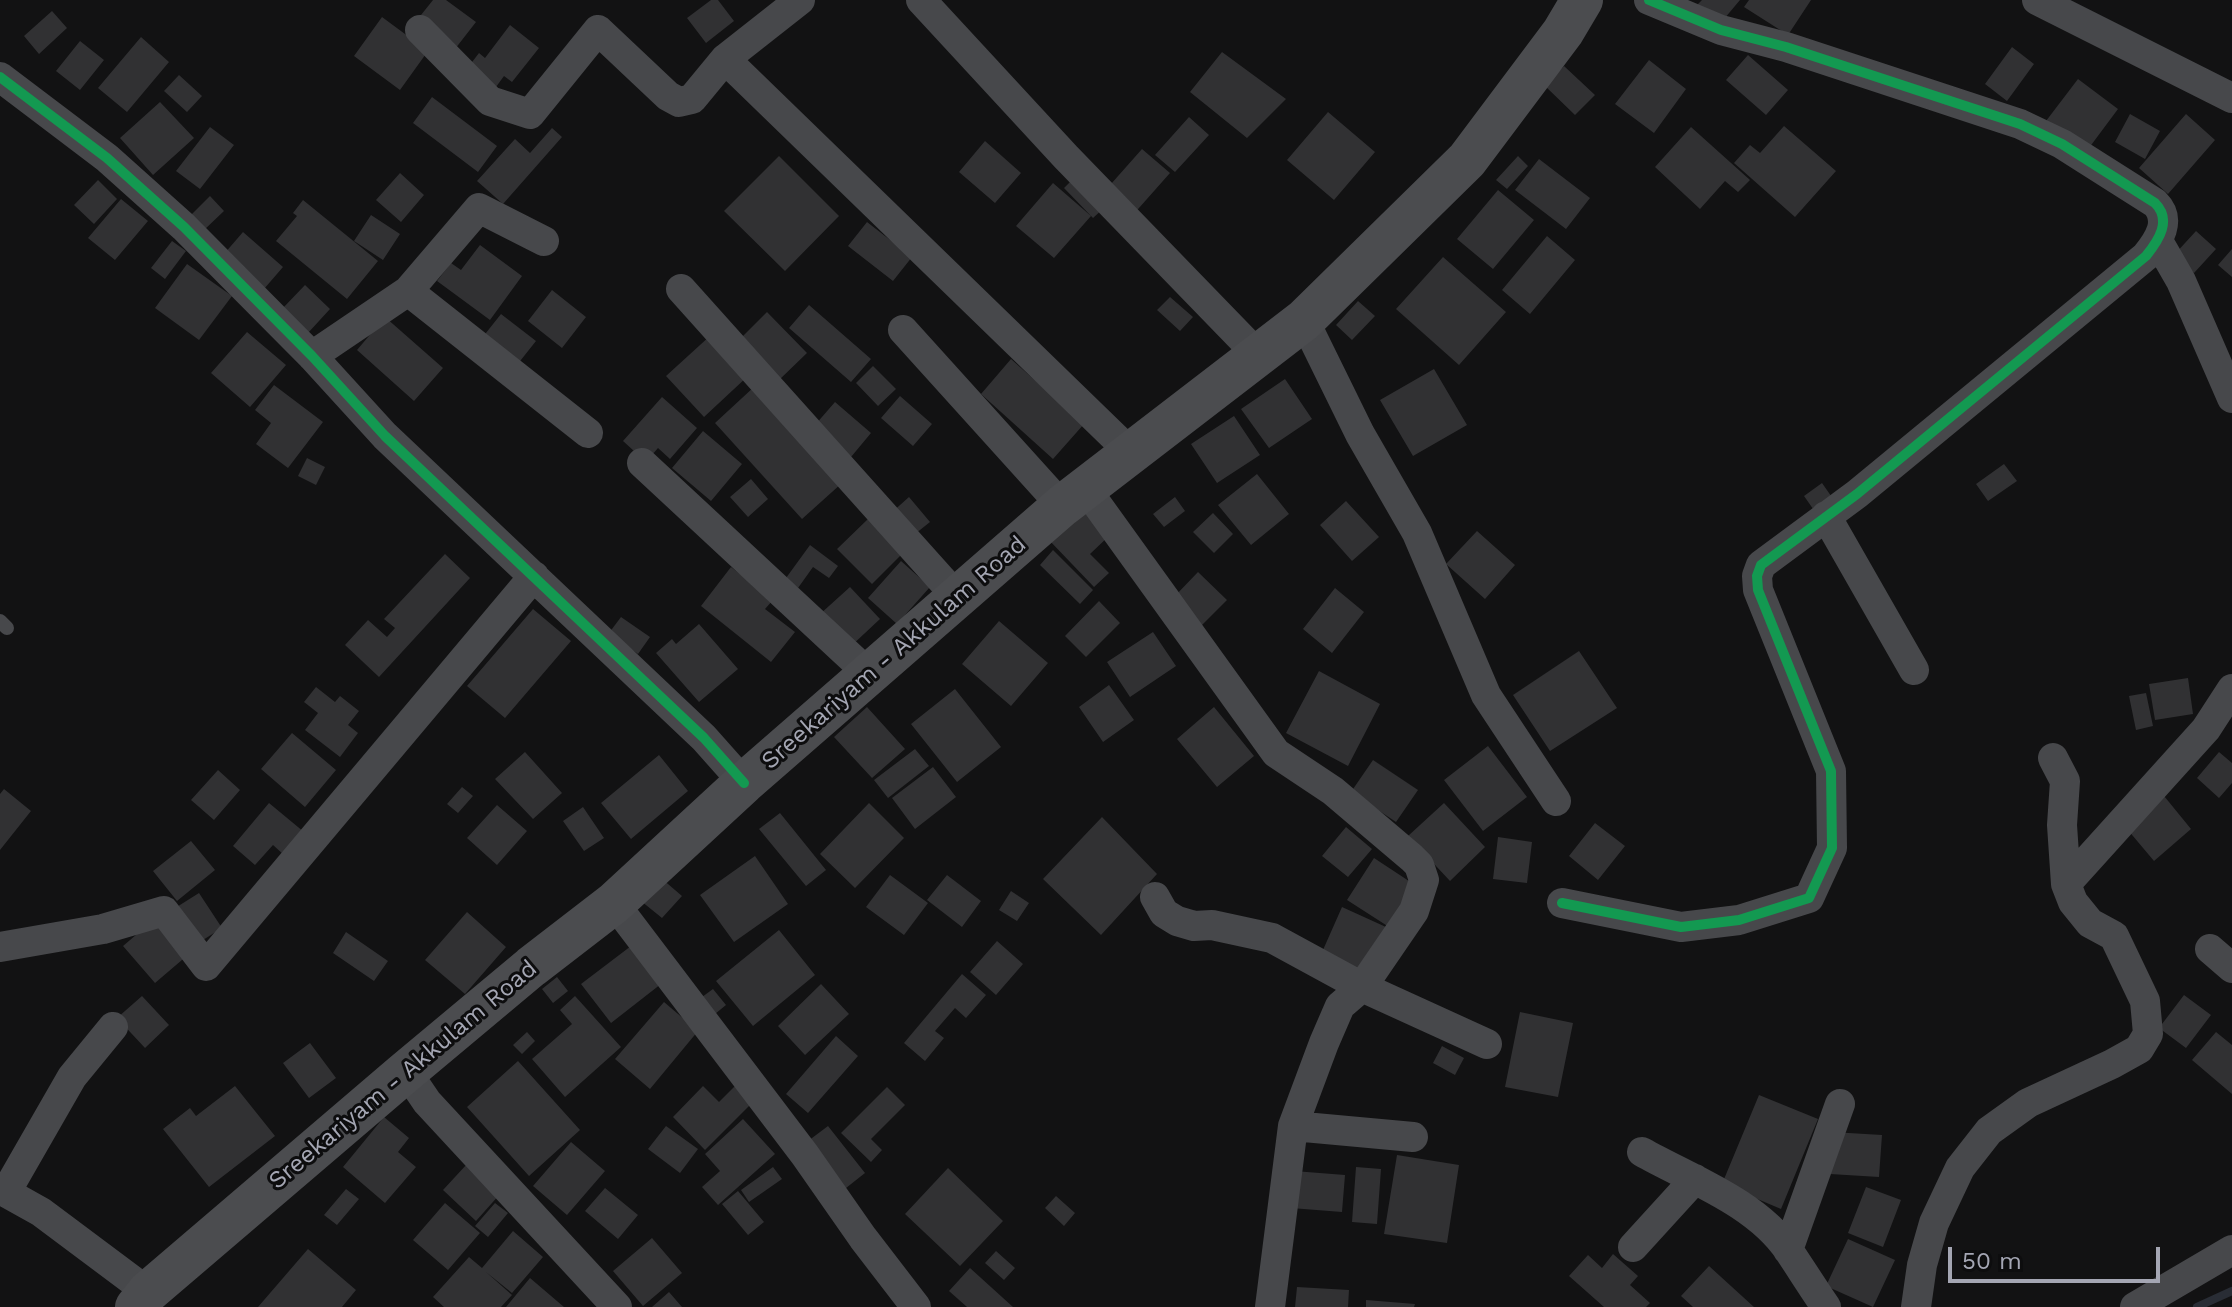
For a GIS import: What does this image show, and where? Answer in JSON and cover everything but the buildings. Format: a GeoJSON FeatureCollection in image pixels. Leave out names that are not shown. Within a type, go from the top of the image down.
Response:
{"type":"FeatureCollection","features":[{"type":"Feature","properties":{"kind":"main road","name":"Sreekariyam - Akkulam Road"},"geometry":{"type":"LineString","coordinates":[[142,1300],[406,1071],[614,903],[744,783],[1074,497],[1304,320],[1467,160],[1563,32],[1582,0]]}},
{"type":"Feature","properties":{"kind":"street"},"geometry":{"type":"LineString","coordinates":[[420,30],[490,101],[530,114],[598,30],[668,96],[686,102],[696,95],[725,59],[800,0]]}},
{"type":"Feature","properties":{"kind":"street"},"geometry":{"type":"LineString","coordinates":[[921,0],[1066,157],[1258,355]]}},
{"type":"Feature","properties":{"kind":"street"},"geometry":{"type":"LineString","coordinates":[[1562,903],[1681,927],[1739,920],[1809,898],[1832,848],[1831,771],[1758,590],[1757,576],[1761,565],[1857,494],[2146,256],[2158,241],[2163,222],[2162,212],[2155,203],[2062,144],[2020,124],[1786,47],[1721,30],[1649,0]]}},
{"type":"Feature","properties":{"kind":"street"},"geometry":{"type":"LineString","coordinates":[[2037,0],[2232,98]]}},
{"type":"Feature","properties":{"kind":"street"},"geometry":{"type":"LineString","coordinates":[[725,59],[1131,453]]}},
{"type":"Feature","properties":{"kind":"street"},"geometry":{"type":"LineString","coordinates":[[0,77],[118,168],[184,227],[312,356],[385,436],[704,738],[744,783]]}},
{"type":"Feature","properties":{"kind":"street"},"geometry":{"type":"LineString","coordinates":[[312,356],[408,291],[479,208],[544,241]]}},
{"type":"Feature","properties":{"kind":"street"},"geometry":{"type":"LineString","coordinates":[[2158,241],[2181,281],[2232,398]]}},
{"type":"Feature","properties":{"kind":"street"},"geometry":{"type":"LineString","coordinates":[[681,289],[958,598]]}},
{"type":"Feature","properties":{"kind":"street"},"geometry":{"type":"LineString","coordinates":[[408,291],[588,433]]}},
{"type":"Feature","properties":{"kind":"street"},"geometry":{"type":"LineString","coordinates":[[1304,320],[1360,434],[1417,533],[1486,695],[1556,801]]}},
{"type":"Feature","properties":{"kind":"street"},"geometry":{"type":"LineString","coordinates":[[903,330],[1074,497],[1276,753],[1333,791],[1419,865],[1424,880],[1414,911],[1362,987],[1340,1006],[1293,1126],[1270,1307]]}},
{"type":"Feature","properties":{"kind":"street"},"geometry":{"type":"LineString","coordinates":[[642,463],[869,674]]}},
{"type":"Feature","properties":{"kind":"street"},"geometry":{"type":"LineString","coordinates":[[1826,516],[1914,670]]}},
{"type":"Feature","properties":{"kind":"street"},"geometry":{"type":"LineString","coordinates":[[0,947],[103,929],[164,911],[206,966],[534,576]]}},
{"type":"Feature","properties":{"kind":"street"},"geometry":{"type":"LineString","coordinates":[[2066,884],[2206,729],[2232,689]]}},
{"type":"Feature","properties":{"kind":"street"},"geometry":{"type":"LineString","coordinates":[[1916,1307],[1922,1265],[1934,1223],[1960,1168],[1989,1131],[2028,1103],[2139,1049],[2148,1034],[2145,1001],[2114,936],[2090,923],[2073,902],[2066,884],[2062,825],[2065,781],[2053,758]]}},
{"type":"Feature","properties":{"kind":"street"},"geometry":{"type":"LineString","coordinates":[[1155,897],[1164,913],[1177,921],[1272,938],[1362,987],[1487,1044]]}},
{"type":"Feature","properties":{"kind":"street"},"geometry":{"type":"LineString","coordinates":[[614,903],[796,1142],[916,1307]]}},
{"type":"Feature","properties":{"kind":"street"},"geometry":{"type":"LineString","coordinates":[[113,1027],[72,1077],[3,1191],[41,1212],[142,1300]]}},
{"type":"Feature","properties":{"kind":"street"},"geometry":{"type":"LineString","coordinates":[[406,1071],[427,1102],[617,1307]]}},
{"type":"Feature","properties":{"kind":"street"},"geometry":{"type":"LineString","coordinates":[[1788,1250],[1840,1104]]}},
{"type":"Feature","properties":{"kind":"street"},"geometry":{"type":"LineString","coordinates":[[1293,1126],[1413,1137]]}},
{"type":"Feature","properties":{"kind":"street"},"geometry":{"type":"LineString","coordinates":[[1642,1152],[1707,1184],[1758,1219],[1788,1250],[1826,1307]]}},
{"type":"Feature","properties":{"kind":"street"},"geometry":{"type":"LineString","coordinates":[[1633,1247],[1695,1179]]}},
{"type":"Feature","properties":{"kind":"street"},"geometry":{"type":"LineString","coordinates":[[2135,1307],[2232,1250]]}},
{"type":"Feature","properties":{"kind":"waterway"},"geometry":{"type":"LineString","coordinates":[[2197,1307],[2232,1291]]}},
{"type":"Feature","properties":{"kind":"cycle path"},"geometry":{"type":"LineString","coordinates":[[1562,903],[1681,927],[1739,920],[1809,898],[1832,848],[1831,771],[1758,590],[1757,576],[1761,565],[1857,494],[2146,256],[2159,237],[2163,223],[2163,216],[2155,203],[2062,144],[2020,124],[1786,47],[1721,30],[1649,0]]}},
{"type":"Feature","properties":{"kind":"cycle path"},"geometry":{"type":"LineString","coordinates":[[0,77],[107,158],[184,227],[312,356],[385,436],[704,738],[744,783]]}}]}
